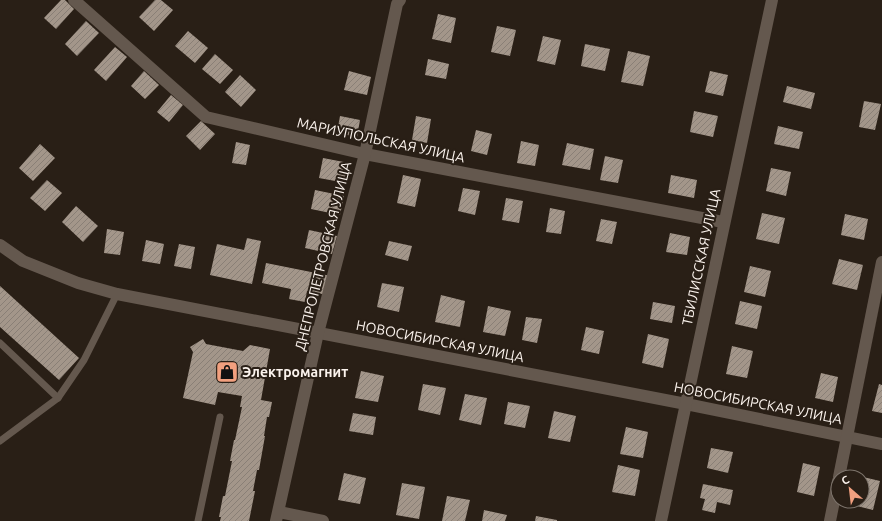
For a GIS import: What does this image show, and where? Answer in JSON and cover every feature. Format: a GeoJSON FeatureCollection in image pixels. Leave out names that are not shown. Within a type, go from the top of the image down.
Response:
{"type":"FeatureCollection","features":[{"type":"Feature","properties":{"kind":"street","name":"МАРИУПОЛЬСКАЯ УЛИЦА"},"geometry":{"type":"LineString","coordinates":[[74,0],[206,117],[365,154],[723,222]]}},
{"type":"Feature","properties":{"kind":"street","name":"ДНЕПРОПЕТРОВСКАЯ УЛИЦА"},"geometry":{"type":"LineString","coordinates":[[277,516],[318,333],[365,154],[397,4],[400,0]]}},
{"type":"Feature","properties":{"kind":"street","name":"ТБИЛИССКАЯ УЛИЦА"},"geometry":{"type":"LineString","coordinates":[[661,521],[723,222],[772,0]]}},
{"type":"Feature","properties":{"kind":"street","name":"НОВОСИБИРСКАЯ УЛИЦА"},"geometry":{"type":"LineString","coordinates":[[0,245],[23,261],[78,283],[117,294],[686,404],[882,444]]}},
{"type":"Feature","properties":{"kind":"street"},"geometry":{"type":"LineString","coordinates":[[841,469],[882,262]]}},
{"type":"Feature","properties":{"kind":"street"},"geometry":{"type":"LineString","coordinates":[[830,521],[832,509]]}},
{"type":"Feature","properties":{"kind":"street"},"geometry":{"type":"LineString","coordinates":[[277,516],[323,521]]}},
{"type":"Feature","properties":{"kind":"lane"},"geometry":{"type":"LineString","coordinates":[[0,441],[58,398],[84,360],[117,294]]}},
{"type":"Feature","properties":{"kind":"lane"},"geometry":{"type":"LineString","coordinates":[[0,343],[58,398]]}},
{"type":"Feature","properties":{"kind":"lane"},"geometry":{"type":"LineString","coordinates":[[198,521],[220,418]]}},
{"type":"Feature","properties":{"kind":"building"},"geometry":{"type":"Polygon","coordinates":[[[61,0],[65,0],[74,9],[56,29],[44,18],[61,0]]]}},
{"type":"Feature","properties":{"kind":"building"},"geometry":{"type":"Polygon","coordinates":[[[155,0],[161,0],[173,10],[154,31],[139,17],[155,0]]]}},
{"type":"Feature","properties":{"kind":"building"},"geometry":{"type":"Polygon","coordinates":[[[438,14],[456,18],[451,43],[432,39],[438,14]]]}},
{"type":"Feature","properties":{"kind":"building"},"geometry":{"type":"Polygon","coordinates":[[[86,21],[99,33],[77,56],[65,44],[86,21]]]}},
{"type":"Feature","properties":{"kind":"building"},"geometry":{"type":"Polygon","coordinates":[[[497,26],[516,30],[510,56],[491,52],[497,26]]]}},
{"type":"Feature","properties":{"kind":"building"},"geometry":{"type":"Polygon","coordinates":[[[188,31],[208,48],[195,63],[175,46],[188,31]]]}},
{"type":"Feature","properties":{"kind":"building"},"geometry":{"type":"Polygon","coordinates":[[[543,36],[561,40],[555,65],[537,61],[543,36]]]}},
{"type":"Feature","properties":{"kind":"building"},"geometry":{"type":"Polygon","coordinates":[[[585,44],[610,49],[605,71],[581,66],[585,44]]]}},
{"type":"Feature","properties":{"kind":"building"},"geometry":{"type":"Polygon","coordinates":[[[115,47],[127,57],[106,81],[94,70],[115,47]]]}},
{"type":"Feature","properties":{"kind":"building"},"geometry":{"type":"Polygon","coordinates":[[[628,51],[650,56],[643,86],[621,82],[628,51]]]}},
{"type":"Feature","properties":{"kind":"building"},"geometry":{"type":"Polygon","coordinates":[[[215,54],[233,70],[220,84],[202,69],[215,54]]]}},
{"type":"Feature","properties":{"kind":"building"},"geometry":{"type":"Polygon","coordinates":[[[428,59],[449,64],[446,79],[425,75],[428,59]]]}},
{"type":"Feature","properties":{"kind":"building"},"geometry":{"type":"Polygon","coordinates":[[[144,71],[159,85],[145,99],[131,86],[144,71]]]}},
{"type":"Feature","properties":{"kind":"building"},"geometry":{"type":"Polygon","coordinates":[[[349,71],[371,77],[367,95],[344,90],[349,71]]]}},
{"type":"Feature","properties":{"kind":"building"},"geometry":{"type":"Polygon","coordinates":[[[710,71],[728,75],[723,96],[705,92],[710,71]]]}},
{"type":"Feature","properties":{"kind":"building"},"geometry":{"type":"Polygon","coordinates":[[[240,75],[256,90],[241,107],[225,92],[240,75]]]}},
{"type":"Feature","properties":{"kind":"building"},"geometry":{"type":"Polygon","coordinates":[[[787,86],[815,93],[811,109],[783,102],[787,86]]]}},
{"type":"Feature","properties":{"kind":"building"},"geometry":{"type":"Polygon","coordinates":[[[171,95],[183,105],[169,122],[157,112],[171,95]]]}},
{"type":"Feature","properties":{"kind":"building"},"geometry":{"type":"Polygon","coordinates":[[[864,101],[881,104],[875,130],[859,127],[864,101]]]}},
{"type":"Feature","properties":{"kind":"building"},"geometry":{"type":"Polygon","coordinates":[[[694,111],[718,116],[713,137],[690,132],[694,111]]]}},
{"type":"Feature","properties":{"kind":"building"},"geometry":{"type":"Polygon","coordinates":[[[340,116],[360,120],[357,137],[337,133],[340,116]]]}},
{"type":"Feature","properties":{"kind":"building"},"geometry":{"type":"Polygon","coordinates":[[[416,116],[431,119],[427,143],[412,140],[416,116]]]}},
{"type":"Feature","properties":{"kind":"building"},"geometry":{"type":"Polygon","coordinates":[[[201,121],[215,134],[200,150],[186,136],[201,121]]]}},
{"type":"Feature","properties":{"kind":"building"},"geometry":{"type":"Polygon","coordinates":[[[778,126],[803,132],[799,149],[774,144],[778,126]]]}},
{"type":"Feature","properties":{"kind":"building"},"geometry":{"type":"Polygon","coordinates":[[[476,130],[492,134],[487,155],[471,151],[476,130]]]}},
{"type":"Feature","properties":{"kind":"building"},"geometry":{"type":"Polygon","coordinates":[[[521,141],[539,145],[535,166],[517,163],[521,141]]]}},
{"type":"Feature","properties":{"kind":"building"},"geometry":{"type":"Polygon","coordinates":[[[236,142],[250,145],[246,165],[232,163],[236,142]]]}},
{"type":"Feature","properties":{"kind":"building"},"geometry":{"type":"Polygon","coordinates":[[[567,143],[594,149],[590,170],[562,165],[567,143]]]}},
{"type":"Feature","properties":{"kind":"building"},"geometry":{"type":"Polygon","coordinates":[[[40,144],[55,158],[33,181],[19,168],[40,144]]]}},
{"type":"Feature","properties":{"kind":"building"},"geometry":{"type":"Polygon","coordinates":[[[605,156],[623,160],[618,183],[600,180],[605,156]]]}},
{"type":"Feature","properties":{"kind":"building"},"geometry":{"type":"Polygon","coordinates":[[[323,158],[349,163],[346,183],[319,178],[323,158]]]}},
{"type":"Feature","properties":{"kind":"building"},"geometry":{"type":"Polygon","coordinates":[[[771,168],[791,172],[786,196],[766,191],[771,168]]]}},
{"type":"Feature","properties":{"kind":"building"},"geometry":{"type":"Polygon","coordinates":[[[403,175],[421,179],[415,207],[397,203],[403,175]]]}},
{"type":"Feature","properties":{"kind":"building"},"geometry":{"type":"Polygon","coordinates":[[[671,175],[697,180],[694,198],[668,193],[671,175]]]}},
{"type":"Feature","properties":{"kind":"building"},"geometry":{"type":"Polygon","coordinates":[[[47,180],[62,193],[45,211],[30,198],[47,180]]]}},
{"type":"Feature","properties":{"kind":"building"},"geometry":{"type":"Polygon","coordinates":[[[463,188],[480,191],[475,215],[458,211],[463,188]]]}},
{"type":"Feature","properties":{"kind":"building"},"geometry":{"type":"Polygon","coordinates":[[[315,190],[344,196],[340,215],[311,209],[315,190]]]}},
{"type":"Feature","properties":{"kind":"building"},"geometry":{"type":"Polygon","coordinates":[[[506,198],[523,201],[519,223],[502,220],[506,198]]]}},
{"type":"Feature","properties":{"kind":"building"},"geometry":{"type":"Polygon","coordinates":[[[76,206],[98,226],[83,242],[62,222],[76,206]]]}},
{"type":"Feature","properties":{"kind":"building"},"geometry":{"type":"Polygon","coordinates":[[[550,208],[565,211],[561,234],[546,232],[550,208]]]}},
{"type":"Feature","properties":{"kind":"building"},"geometry":{"type":"Polygon","coordinates":[[[762,213],[785,218],[779,244],[756,239],[762,213]]]}},
{"type":"Feature","properties":{"kind":"building"},"geometry":{"type":"Polygon","coordinates":[[[845,214],[868,219],[864,240],[841,235],[845,214]]]}},
{"type":"Feature","properties":{"kind":"building"},"geometry":{"type":"Polygon","coordinates":[[[601,219],[617,222],[612,244],[596,241],[601,219]]]}},
{"type":"Feature","properties":{"kind":"building"},"geometry":{"type":"Polygon","coordinates":[[[107,229],[124,232],[120,255],[104,253],[107,229]]]}},
{"type":"Feature","properties":{"kind":"building"},"geometry":{"type":"Polygon","coordinates":[[[309,230],[337,236],[332,254],[305,248],[309,230]]]}},
{"type":"Feature","properties":{"kind":"building"},"geometry":{"type":"Polygon","coordinates":[[[670,233],[690,237],[687,255],[666,252],[670,233]]]}},
{"type":"Feature","properties":{"kind":"building"},"geometry":{"type":"Polygon","coordinates":[[[247,238],[261,241],[252,284],[210,275],[217,244],[244,250],[247,238]]]}},
{"type":"Feature","properties":{"kind":"building"},"geometry":{"type":"Polygon","coordinates":[[[146,240],[164,244],[160,264],[142,261],[146,240]]]}},
{"type":"Feature","properties":{"kind":"building"},"geometry":{"type":"Polygon","coordinates":[[[389,241],[412,246],[408,261],[385,255],[389,241]]]}},
{"type":"Feature","properties":{"kind":"building"},"geometry":{"type":"Polygon","coordinates":[[[179,244],[195,247],[191,269],[174,266],[179,244]]]}},
{"type":"Feature","properties":{"kind":"building"},"geometry":{"type":"Polygon","coordinates":[[[839,259],[863,265],[857,290],[832,284],[839,259]]]}},
{"type":"Feature","properties":{"kind":"building"},"geometry":{"type":"Polygon","coordinates":[[[266,263],[331,276],[327,295],[307,291],[305,302],[289,299],[291,289],[262,283],[266,263]]]}},
{"type":"Feature","properties":{"kind":"building"},"geometry":{"type":"Polygon","coordinates":[[[750,266],[771,271],[765,297],[744,292],[750,266]]]}},
{"type":"Feature","properties":{"kind":"building"},"geometry":{"type":"Polygon","coordinates":[[[382,283],[404,287],[399,312],[377,307],[382,283]]]}},
{"type":"Feature","properties":{"kind":"building"},"geometry":{"type":"Polygon","coordinates":[[[0,286],[79,358],[59,380],[0,327],[0,286]]]}},
{"type":"Feature","properties":{"kind":"building"},"geometry":{"type":"Polygon","coordinates":[[[441,295],[465,301],[460,327],[435,322],[441,295]]]}},
{"type":"Feature","properties":{"kind":"building"},"geometry":{"type":"Polygon","coordinates":[[[740,301],[762,306],[757,329],[735,324],[740,301]]]}},
{"type":"Feature","properties":{"kind":"building"},"geometry":{"type":"Polygon","coordinates":[[[653,302],[675,306],[672,323],[650,319],[653,302]]]}},
{"type":"Feature","properties":{"kind":"building"},"geometry":{"type":"Polygon","coordinates":[[[488,306],[511,311],[505,336],[483,332],[488,306]]]}},
{"type":"Feature","properties":{"kind":"building"},"geometry":{"type":"Polygon","coordinates":[[[526,317],[542,319],[537,343],[522,340],[526,317]]]}},
{"type":"Feature","properties":{"kind":"building"},"geometry":{"type":"Polygon","coordinates":[[[586,327],[604,331],[599,354],[581,350],[586,327]]]}},
{"type":"Feature","properties":{"kind":"building"},"geometry":{"type":"Polygon","coordinates":[[[648,334],[669,339],[663,368],[642,363],[648,334]]]}},
{"type":"Feature","properties":{"kind":"building"},"geometry":{"type":"Polygon","coordinates":[[[203,339],[206,344],[243,351],[250,345],[270,349],[261,400],[272,402],[269,417],[267,417],[265,436],[259,470],[257,470],[253,491],[255,491],[249,521],[220,521],[221,517],[219,517],[232,461],[230,461],[242,407],[240,407],[242,396],[218,392],[215,405],[183,398],[193,352],[190,347],[203,339]]]}},
{"type":"Feature","properties":{"kind":"building"},"geometry":{"type":"Polygon","coordinates":[[[732,346],[753,351],[747,378],[726,374],[732,346]]]}},
{"type":"Feature","properties":{"kind":"building"},"geometry":{"type":"Polygon","coordinates":[[[361,371],[384,376],[378,402],[355,398],[361,371]]]}},
{"type":"Feature","properties":{"kind":"building"},"geometry":{"type":"Polygon","coordinates":[[[821,373],[838,377],[833,402],[815,398],[821,373]]]}},
{"type":"Feature","properties":{"kind":"building"},"geometry":{"type":"Polygon","coordinates":[[[423,384],[446,388],[440,415],[418,410],[423,384]]]}},
{"type":"Feature","properties":{"kind":"building"},"geometry":{"type":"Polygon","coordinates":[[[879,384],[882,385],[882,413],[872,411],[879,384]]]}},
{"type":"Feature","properties":{"kind":"building"},"geometry":{"type":"Polygon","coordinates":[[[465,394],[487,398],[481,425],[459,420],[465,394]]]}},
{"type":"Feature","properties":{"kind":"building"},"geometry":{"type":"Polygon","coordinates":[[[508,402],[530,406],[525,428],[504,424],[508,402]]]}},
{"type":"Feature","properties":{"kind":"building"},"geometry":{"type":"Polygon","coordinates":[[[554,411],[576,416],[570,442],[548,438],[554,411]]]}},
{"type":"Feature","properties":{"kind":"building"},"geometry":{"type":"Polygon","coordinates":[[[353,413],[376,417],[373,435],[349,431],[353,413]]]}},
{"type":"Feature","properties":{"kind":"building"},"geometry":{"type":"Polygon","coordinates":[[[626,427],[648,432],[643,458],[620,454],[626,427]]]}},
{"type":"Feature","properties":{"kind":"building"},"geometry":{"type":"Polygon","coordinates":[[[711,448],[733,452],[728,473],[707,468],[711,448]]]}},
{"type":"Feature","properties":{"kind":"building"},"geometry":{"type":"Polygon","coordinates":[[[803,463],[820,467],[814,496],[797,492],[803,463]]]}},
{"type":"Feature","properties":{"kind":"building"},"geometry":{"type":"Polygon","coordinates":[[[618,465],[640,470],[635,496],[612,492],[618,465]]]}},
{"type":"Feature","properties":{"kind":"building"},"geometry":{"type":"Polygon","coordinates":[[[344,473],[366,478],[360,504],[338,500],[344,473]]]}},
{"type":"Feature","properties":{"kind":"building"},"geometry":{"type":"Polygon","coordinates":[[[870,479],[880,481],[873,510],[869,509],[870,479]]]}},
{"type":"Feature","properties":{"kind":"building"},"geometry":{"type":"Polygon","coordinates":[[[402,483],[425,487],[419,519],[396,515],[402,483]]]}},
{"type":"Feature","properties":{"kind":"building"},"geometry":{"type":"Polygon","coordinates":[[[703,484],[733,490],[730,505],[717,502],[715,513],[702,510],[705,499],[700,498],[703,484]]]}},
{"type":"Feature","properties":{"kind":"building"},"geometry":{"type":"Polygon","coordinates":[[[447,496],[470,500],[465,521],[442,521],[447,496]]]}},
{"type":"Feature","properties":{"kind":"building"},"geometry":{"type":"Polygon","coordinates":[[[484,510],[507,515],[505,521],[482,521],[484,510]]]}},
{"type":"Feature","properties":{"kind":"building"},"geometry":{"type":"Polygon","coordinates":[[[536,516],[557,520],[557,521],[535,521],[536,516]]]}},
{"type":"Feature","properties":{"kind":"place","name":"Электромагнит"},"geometry":{"type":"Point","coordinates":[227,372]}}]}
